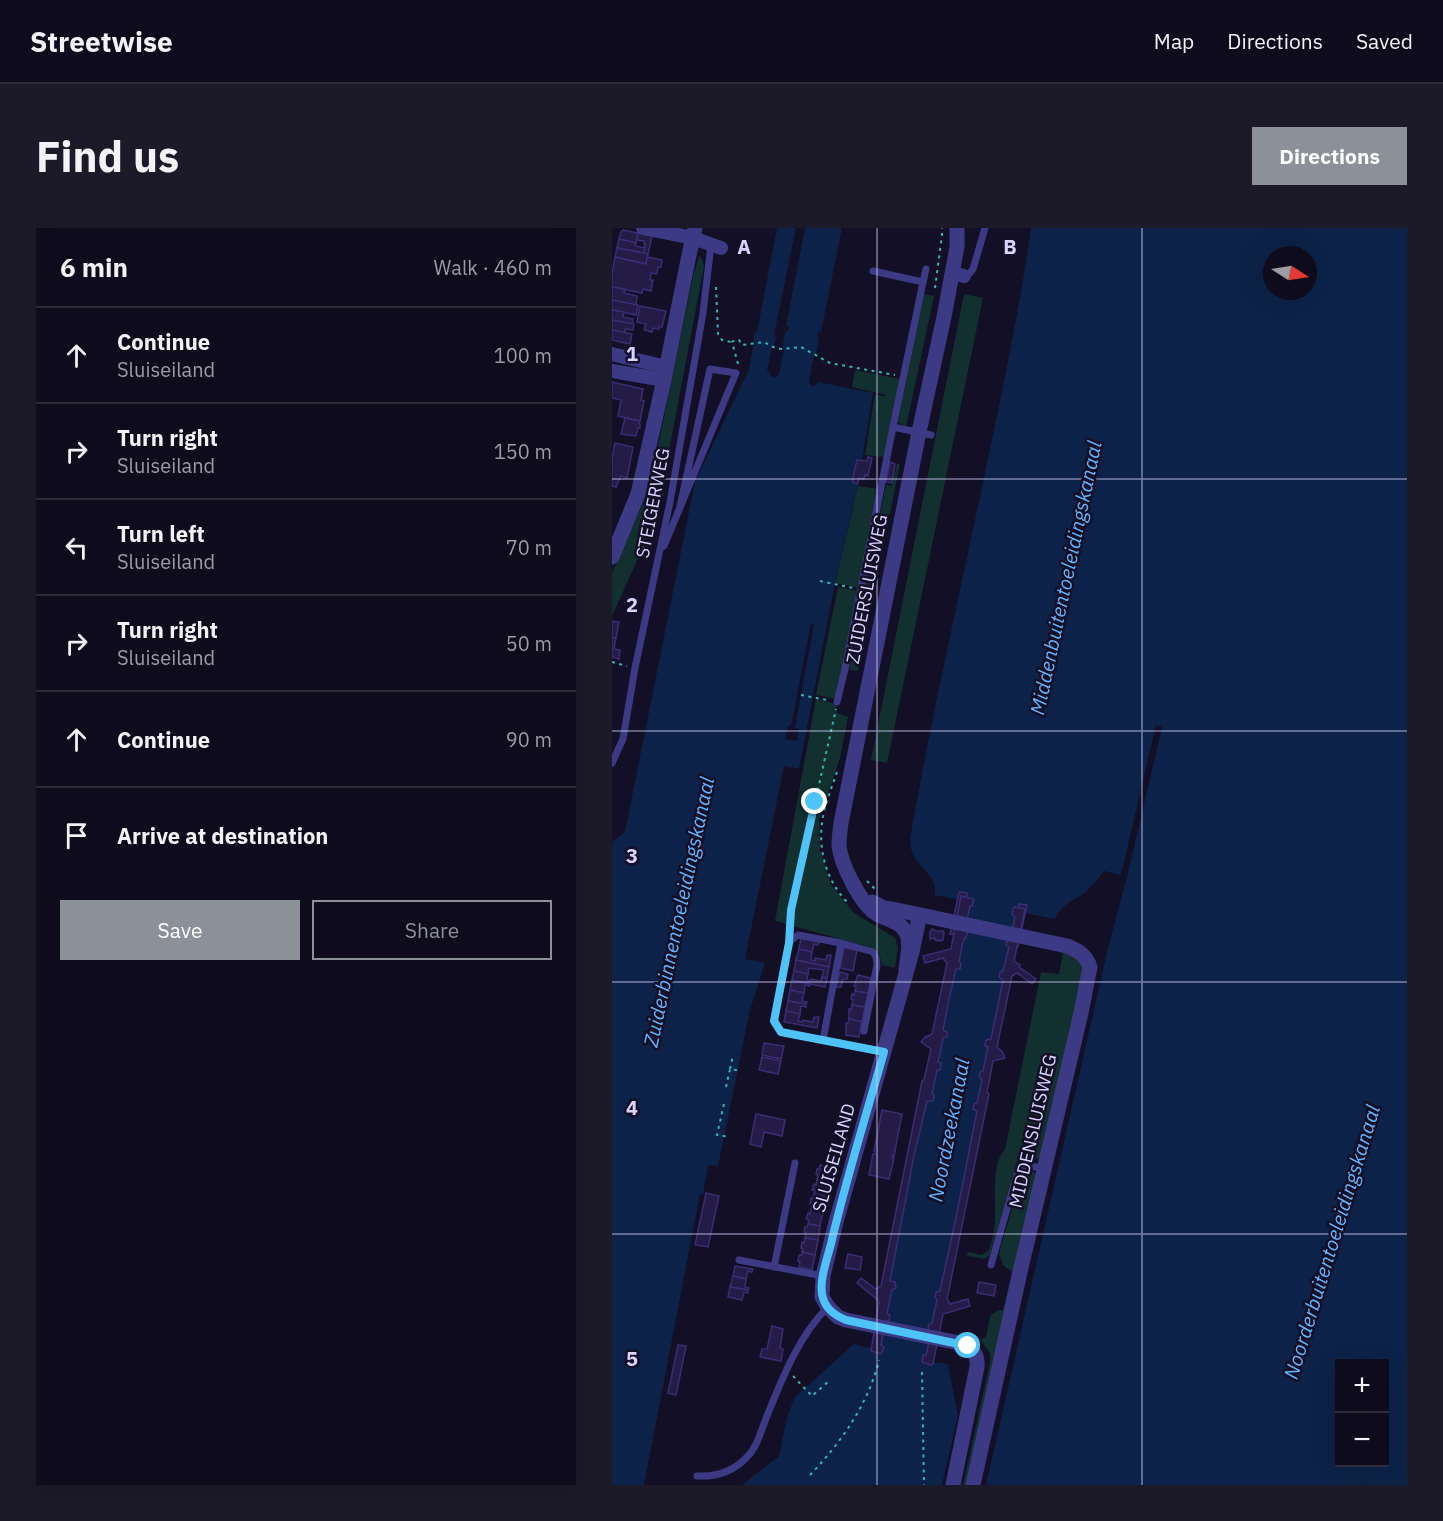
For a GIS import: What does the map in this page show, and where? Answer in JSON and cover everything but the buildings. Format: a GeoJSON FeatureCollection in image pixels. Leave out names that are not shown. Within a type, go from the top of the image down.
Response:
{"type":"FeatureCollection","features":[{"type":"Feature","properties":{"kind":"street"},"geometry":{"type":"LineString","coordinates":[[643,228],[694,233],[716,247]]}},
{"type":"Feature","properties":{"kind":"street","name":"ZUIDERSLUISWEG"},"geometry":{"type":"LineString","coordinates":[[857,902],[840,846],[841,823],[925,433],[957,247],[957,228]]}},
{"type":"Feature","properties":{"kind":"street"},"geometry":{"type":"LineString","coordinates":[[612,557],[638,494],[694,233]]}},
{"type":"Feature","properties":{"kind":"street"},"geometry":{"type":"LineString","coordinates":[[612,354],[665,373]]}},
{"type":"Feature","properties":{"kind":"street"},"geometry":{"type":"LineString","coordinates":[[612,371],[665,373]]}},
{"type":"Feature","properties":{"kind":"street"},"geometry":{"type":"LineString","coordinates":[[857,902],[884,908],[914,914],[903,928],[900,924],[878,915],[857,902]]}},
{"type":"Feature","properties":{"kind":"street","name":"MIDDENSLUISWEG"},"geometry":{"type":"LineString","coordinates":[[914,914],[1067,946],[1081,952],[1088,960],[1090,967],[973,1485]]}},
{"type":"Feature","properties":{"kind":"street","name":"SLUISEILAND"},"geometry":{"type":"LineString","coordinates":[[828,1307],[822,1297],[823,1276],[836,1221],[916,935],[918,924],[914,914]]}},
{"type":"Feature","properties":{"kind":"street","name":"SLUISEILAND"},"geometry":{"type":"LineString","coordinates":[[903,928],[909,945],[906,970]]}},
{"type":"Feature","properties":{"kind":"street"},"geometry":{"type":"LineString","coordinates":[[828,1307],[838,1317],[964,1344],[974,1350],[977,1355],[977,1367],[953,1485]]}},
{"type":"Feature","properties":{"kind":"lane"},"geometry":{"type":"LineString","coordinates":[[952,273],[969,274],[973,269],[985,228]]}},
{"type":"Feature","properties":{"kind":"lane","name":"STEIGERWEG"},"geometry":{"type":"LineString","coordinates":[[612,764],[623,739],[635,668],[670,502],[716,247]]}},
{"type":"Feature","properties":{"kind":"lane"},"geometry":{"type":"LineString","coordinates":[[837,702],[926,269]]}},
{"type":"Feature","properties":{"kind":"lane"},"geometry":{"type":"LineString","coordinates":[[873,271],[923,282]]}},
{"type":"Feature","properties":{"kind":"lane"},"geometry":{"type":"LineString","coordinates":[[658,559],[679,511],[736,373],[710,369],[679,511]]}},
{"type":"Feature","properties":{"kind":"lane"},"geometry":{"type":"LineString","coordinates":[[893,427],[925,433]]}},
{"type":"Feature","properties":{"kind":"lane"},"geometry":{"type":"LineString","coordinates":[[864,1031],[877,965],[873,952],[798,935],[789,943],[774,1021],[781,1032],[884,1052]]}},
{"type":"Feature","properties":{"kind":"lane"},"geometry":{"type":"LineString","coordinates":[[823,1040],[841,943]]}},
{"type":"Feature","properties":{"kind":"lane","name":"SLUISEILAND"},"geometry":{"type":"LineString","coordinates":[[774,1267],[795,1163]]}},
{"type":"Feature","properties":{"kind":"lane"},"geometry":{"type":"LineString","coordinates":[[992,1265],[1019,1167],[1026,1165],[1045,1169]]}},
{"type":"Feature","properties":{"kind":"lane"},"geometry":{"type":"LineString","coordinates":[[739,1260],[823,1276]]}},
{"type":"Feature","properties":{"kind":"lane"},"geometry":{"type":"LineString","coordinates":[[697,1476],[712,1477],[722,1474],[747,1457],[757,1443],[787,1369],[809,1328],[828,1307]]}},
{"type":"Feature","properties":{"kind":"path"},"geometry":{"type":"LineString","coordinates":[[942,228],[935,294],[952,273]]}},
{"type":"Feature","properties":{"kind":"path"},"geometry":{"type":"LineString","coordinates":[[716,281],[718,334],[722,340],[732,342],[739,340],[742,345],[764,342],[773,347],[801,347],[830,363],[904,377]]}},
{"type":"Feature","properties":{"kind":"path"},"geometry":{"type":"LineString","coordinates":[[732,342],[738,364],[736,373]]}},
{"type":"Feature","properties":{"kind":"path"},"geometry":{"type":"LineString","coordinates":[[820,581],[854,588]]}},
{"type":"Feature","properties":{"kind":"path"},"geometry":{"type":"LineString","coordinates":[[612,662],[635,668]]}},
{"type":"Feature","properties":{"kind":"path"},"geometry":{"type":"LineString","coordinates":[[789,943],[791,910],[837,702],[801,695]]}},
{"type":"Feature","properties":{"kind":"path"},"geometry":{"type":"LineString","coordinates":[[839,766],[823,818],[822,850],[837,890],[857,902]]}},
{"type":"Feature","properties":{"kind":"path"},"geometry":{"type":"LineString","coordinates":[[865,879],[880,892]]}},
{"type":"Feature","properties":{"kind":"path"},"geometry":{"type":"LineString","coordinates":[[726,1087],[733,1055]]}},
{"type":"Feature","properties":{"kind":"path"},"geometry":{"type":"LineString","coordinates":[[730,1069],[741,1071]]}},
{"type":"Feature","properties":{"kind":"path"},"geometry":{"type":"LineString","coordinates":[[724,1104],[717,1135],[730,1137]]}},
{"type":"Feature","properties":{"kind":"path"},"geometry":{"type":"LineString","coordinates":[[810,1475],[828,1456],[846,1431],[876,1374],[879,1360]]}},
{"type":"Feature","properties":{"kind":"path"},"geometry":{"type":"LineString","coordinates":[[787,1369],[812,1396],[829,1381]]}},
{"type":"Feature","properties":{"kind":"path"},"geometry":{"type":"LineString","coordinates":[[922,1372],[924,1485]]}},
{"type":"Feature","properties":{"kind":"green space"},"geometry":{"type":"Polygon","coordinates":[[[700,255],[704,266],[658,509],[612,616],[612,573],[644,501],[655,461],[694,272],[700,255]]]}},
{"type":"Feature","properties":{"kind":"green space"},"geometry":{"type":"Polygon","coordinates":[[[923,294],[934,296],[906,427],[898,422],[923,294]]]}},
{"type":"Feature","properties":{"kind":"green space"},"geometry":{"type":"Polygon","coordinates":[[[964,294],[983,298],[887,763],[871,760],[964,294]]]}},
{"type":"Feature","properties":{"kind":"green space"},"geometry":{"type":"Polygon","coordinates":[[[855,370],[900,379],[885,457],[865,455],[875,394],[887,395],[852,387],[855,370]]]}},
{"type":"Feature","properties":{"kind":"green space"},"geometry":{"type":"Polygon","coordinates":[[[897,464],[900,464],[874,591],[864,590],[886,485],[892,486],[897,464]]]}},
{"type":"Feature","properties":{"kind":"green space"},"geometry":{"type":"Polygon","coordinates":[[[858,486],[879,489],[859,588],[835,583],[858,486]]]}},
{"type":"Feature","properties":{"kind":"green space"},"geometry":{"type":"Polygon","coordinates":[[[838,587],[859,591],[836,699],[816,695],[838,587]]]}},
{"type":"Feature","properties":{"kind":"green space"},"geometry":{"type":"Polygon","coordinates":[[[870,593],[873,594],[858,671],[849,670],[863,601],[868,602],[870,593]]]}},
{"type":"Feature","properties":{"kind":"green space"},"geometry":{"type":"Polygon","coordinates":[[[816,699],[836,704],[837,713],[848,717],[840,758],[819,820],[820,850],[831,885],[854,913],[895,938],[898,948],[895,968],[882,965],[879,953],[869,947],[775,921],[816,699]]]}},
{"type":"Feature","properties":{"kind":"green space"},"geometry":{"type":"Polygon","coordinates":[[[1063,952],[1078,958],[1083,968],[1079,998],[1041,1157],[1022,1159],[1016,1163],[990,1255],[984,1259],[967,1256],[968,1252],[982,1255],[989,1250],[995,1222],[996,1172],[1005,1149],[1041,972],[1059,974],[1063,952]]]}},
{"type":"Feature","properties":{"kind":"green space"},"geometry":{"type":"Polygon","coordinates":[[[1027,1170],[1033,1171],[1036,1175],[967,1485],[963,1485],[990,1362],[990,1353],[980,1340],[986,1337],[990,1316],[998,1310],[1003,1310],[1012,1272],[1003,1265],[999,1254],[1022,1174],[1027,1170]]]}},
{"type":"Feature","properties":{"kind":"water","name":"Zuiderbinnentoeleidingskanaal"},"geometry":{"type":"Polygon","coordinates":[[[777,228],[796,228],[774,335],[776,336],[774,347],[772,347],[767,371],[773,378],[779,374],[805,228],[842,228],[821,332],[818,332],[817,336],[819,337],[809,383],[812,386],[818,382],[873,393],[858,485],[835,583],[799,769],[784,766],[745,959],[765,963],[750,1010],[718,1166],[708,1165],[703,1195],[700,1194],[644,1485],[612,1485],[612,842],[625,832],[695,482],[749,369],[777,228]]]}},
{"type":"Feature","properties":{"kind":"water"},"geometry":{"type":"Polygon","coordinates":[[[1031,228],[1407,228],[1407,1485],[986,1485],[1109,944],[1162,727],[1156,725],[1121,875],[1104,871],[1088,890],[1065,905],[1055,919],[1024,913],[1025,909],[1013,908],[1012,914],[1015,917],[1009,942],[1006,942],[1009,947],[1003,971],[1000,972],[999,977],[1003,980],[991,1039],[986,1040],[985,1046],[988,1047],[983,1071],[980,1072],[979,1077],[982,1080],[977,1103],[973,1108],[977,1111],[957,1213],[940,1291],[936,1292],[937,1300],[932,1323],[929,1324],[929,1342],[922,1362],[931,1365],[933,1362],[948,1364],[958,1415],[942,1485],[742,1485],[779,1456],[787,1417],[795,1397],[854,1344],[871,1348],[872,1352],[882,1353],[884,1347],[881,1345],[885,1322],[889,1320],[890,1316],[887,1313],[892,1290],[895,1288],[895,1283],[890,1281],[905,1203],[927,1101],[933,1100],[937,1070],[940,1069],[943,1038],[947,1033],[943,1030],[956,969],[960,969],[961,963],[959,962],[964,939],[967,938],[968,932],[965,930],[970,906],[974,900],[961,896],[960,900],[935,895],[933,882],[912,852],[910,838],[935,706],[1015,326],[1031,228]]]}},
{"type":"Feature","properties":{"kind":"pier"},"geometry":{"type":"Polygon","coordinates":[[[811,623],[814,624],[795,728],[799,729],[797,741],[785,739],[788,726],[791,726],[811,623]]]}},
{"type":"Feature","properties":{"kind":"route"},"geometry":{"type":"LineString","coordinates":[[815,802],[791,910],[789,943],[774,1021],[781,1032],[884,1052],[836,1221],[823,1276],[822,1297],[838,1317],[846,1320],[968,1346]]}},
{"type":"Feature","properties":{"kind":"water label","name":"Middenbuitentoeleidingskanaal"},"geometry":{"type":"Point","coordinates":[1066,578]}},
{"type":"Feature","properties":{"kind":"water label","name":"Noordzeekanaal"},"geometry":{"type":"Point","coordinates":[949,1130]}},
{"type":"Feature","properties":{"kind":"water label","name":"Noorderbuitentoeleidingskanaal"},"geometry":{"type":"Point","coordinates":[1332,1242]}}]}
